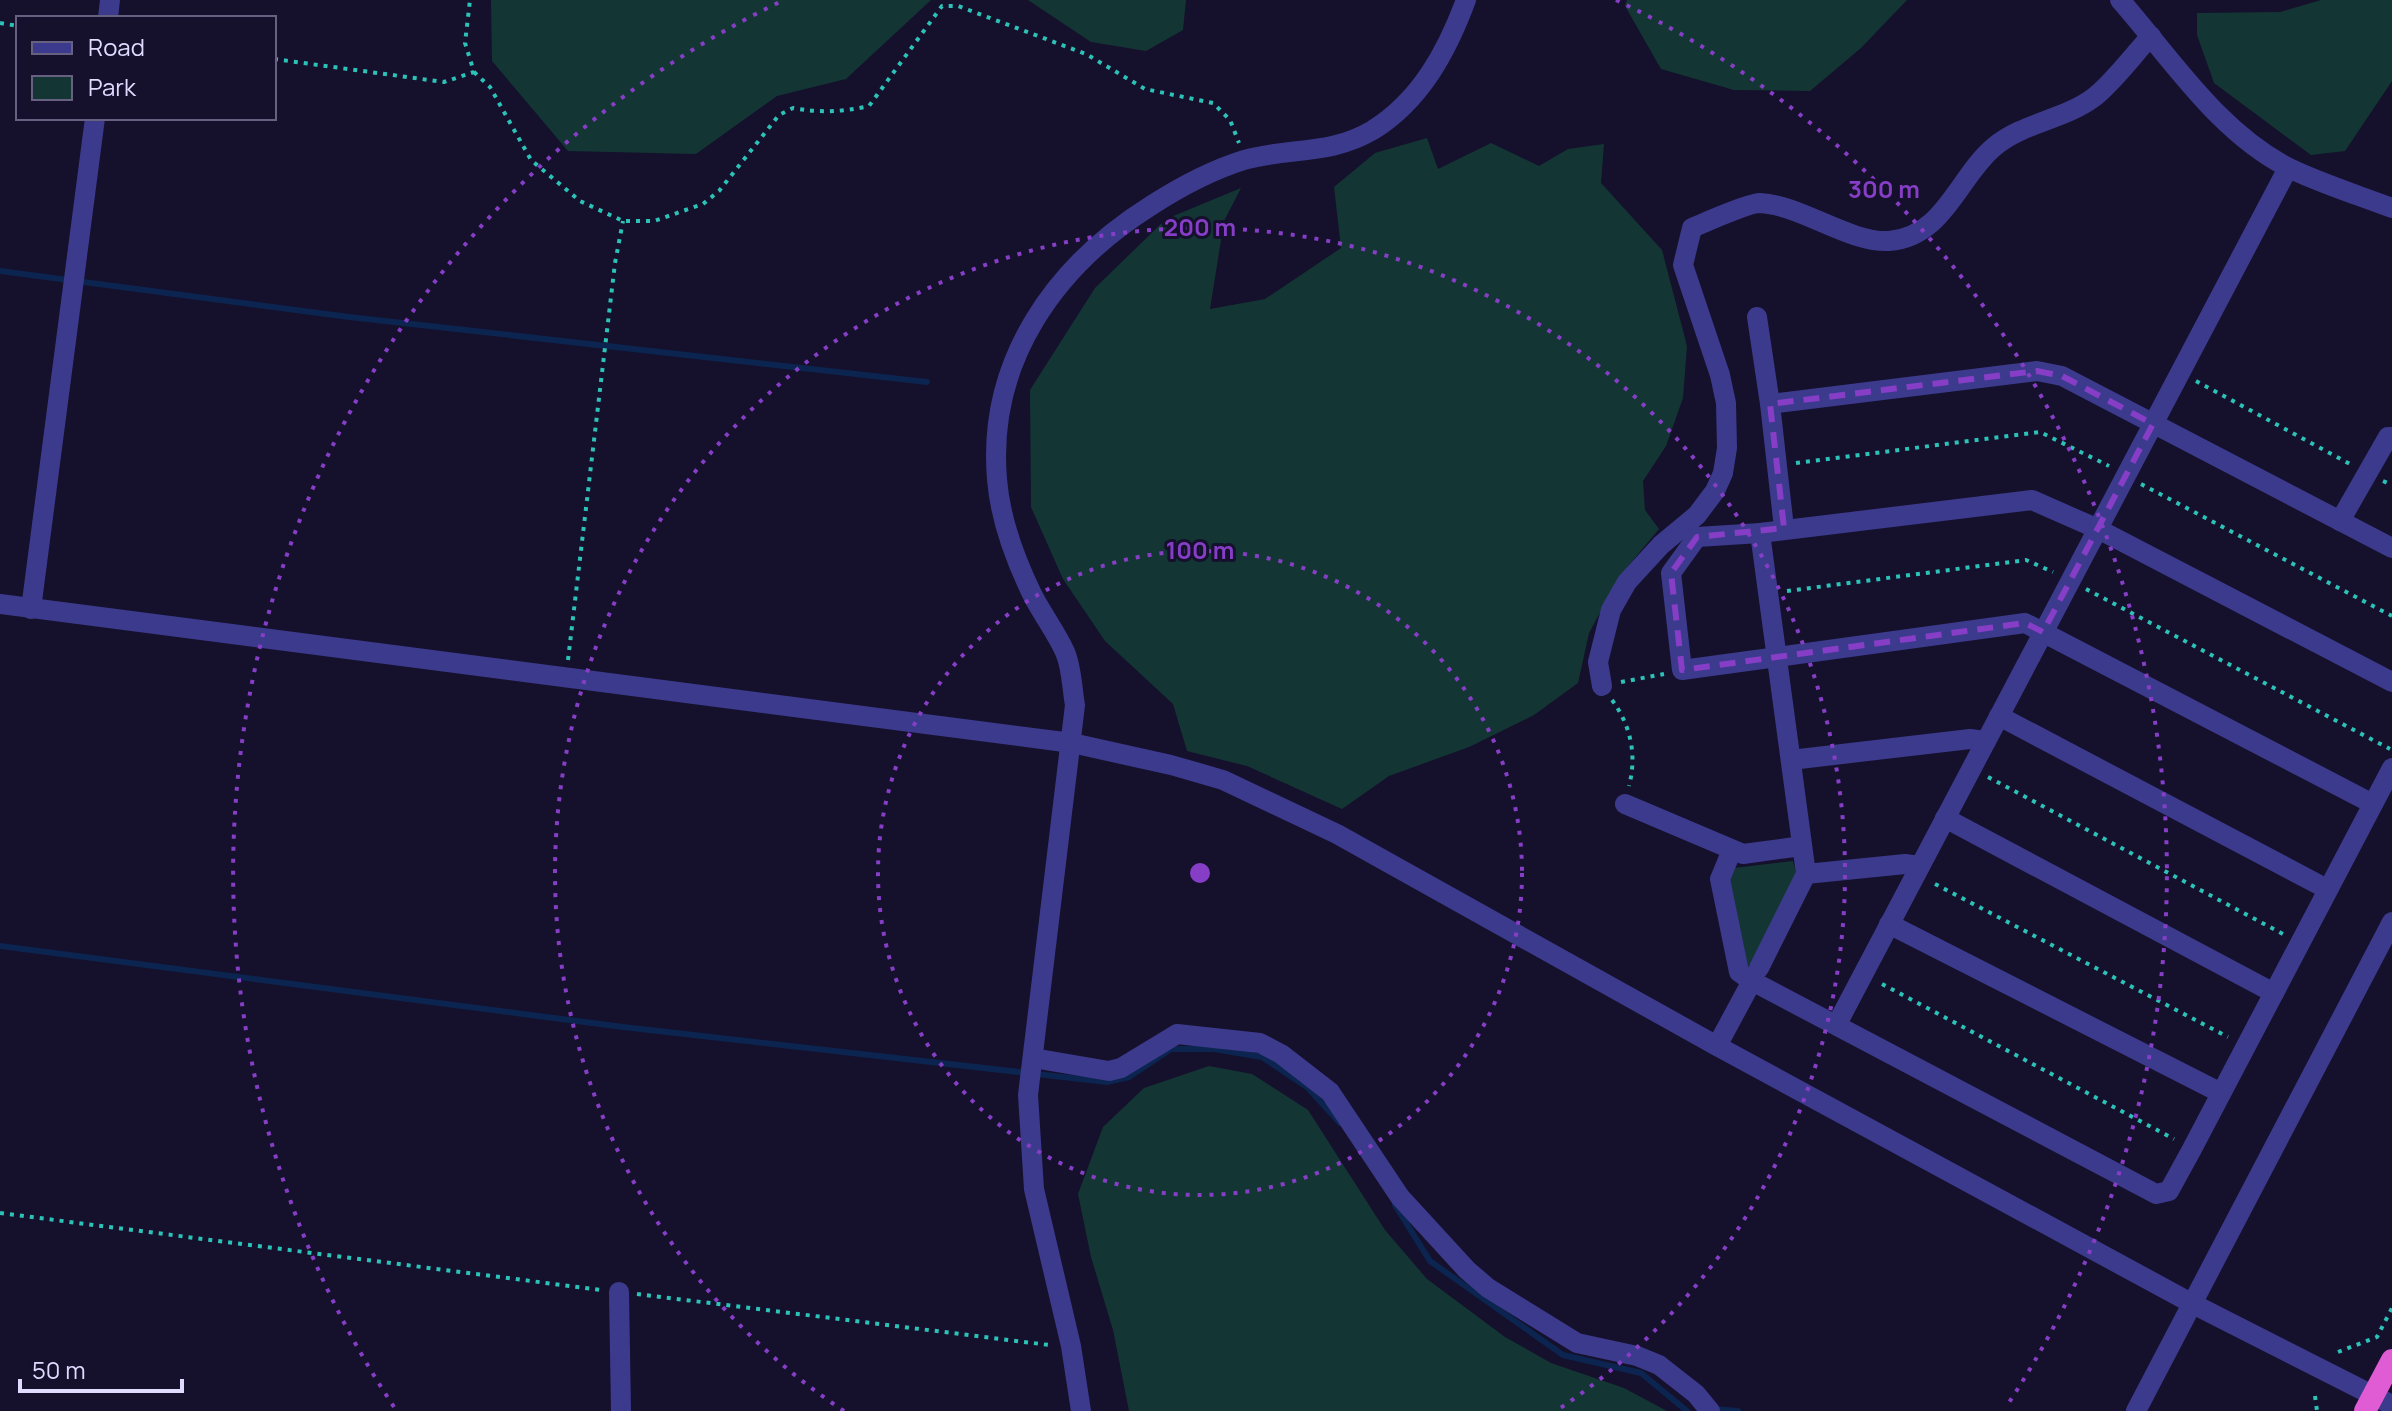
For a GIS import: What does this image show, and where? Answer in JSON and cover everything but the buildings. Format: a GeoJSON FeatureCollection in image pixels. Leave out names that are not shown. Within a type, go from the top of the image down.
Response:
{"type":"FeatureCollection","features":[{"type":"Feature","properties":{"kind":"highway"},"geometry":{"type":"LineString","coordinates":[[2377,1404],[2392,1360]]}},
{"type":"Feature","properties":{"kind":"street"},"geometry":{"type":"LineString","coordinates":[[1081,1411],[1071,1346],[1034,1189],[1031,1069],[1075,705],[1066,655],[1032,594],[1012,547],[997,480],[997,431],[1008,379],[1020,345],[1035,317],[1057,284],[1090,249],[1134,216],[1181,187],[1246,160],[1337,147],[1372,130],[1403,108],[1438,60],[1453,35],[1466,0]]}},
{"type":"Feature","properties":{"kind":"street"},"geometry":{"type":"LineString","coordinates":[[2120,0],[2228,125],[2288,168],[2392,208]]}},
{"type":"Feature","properties":{"kind":"street"},"geometry":{"type":"LineString","coordinates":[[1602,686],[1598,662],[1611,610],[1622,591],[1661,545],[1697,515],[1715,491],[1723,473],[1727,448],[1726,403],[1720,375],[1683,265],[1692,228],[1758,203],[1788,209],[1859,235],[1887,241],[1918,234],[1947,207],[1992,148],[2093,98],[2151,36]]}},
{"type":"Feature","properties":{"kind":"street"},"geometry":{"type":"LineString","coordinates":[[31,609],[95,120]]}},
{"type":"Feature","properties":{"kind":"street"},"geometry":{"type":"LineString","coordinates":[[1837,1024],[1889,924],[1924,873],[1945,818],[2288,168]]}},
{"type":"Feature","properties":{"kind":"street"},"geometry":{"type":"LineString","coordinates":[[1757,317],[1784,528]]}},
{"type":"Feature","properties":{"kind":"street"},"geometry":{"type":"LineString","coordinates":[[1770,404],[2037,371],[2062,376],[2392,548]]}},
{"type":"Feature","properties":{"kind":"street"},"geometry":{"type":"LineString","coordinates":[[2340,521],[2388,437],[2392,437]]}},
{"type":"Feature","properties":{"kind":"street"},"geometry":{"type":"LineString","coordinates":[[2373,804],[2025,623],[1682,670],[1671,573],[1697,537],[1760,533],[2032,500],[2098,529],[2392,682]]}},
{"type":"Feature","properties":{"kind":"street"},"geometry":{"type":"LineString","coordinates":[[1717,1046],[1806,874],[1760,533]]}},
{"type":"Feature","properties":{"kind":"street"},"geometry":{"type":"LineString","coordinates":[[0,604],[1072,743],[1223,780],[1337,834],[1717,1046],[2377,1404]]}},
{"type":"Feature","properties":{"kind":"street"},"geometry":{"type":"LineString","coordinates":[[1999,716],[2327,889]]}},
{"type":"Feature","properties":{"kind":"street"},"geometry":{"type":"LineString","coordinates":[[1791,760],[1970,739],[1986,741]]}},
{"type":"Feature","properties":{"kind":"street"},"geometry":{"type":"LineString","coordinates":[[1732,850],[1720,879],[1739,972],[1756,974],[1837,1024],[2156,1194],[2169,1191],[2392,768]]}},
{"type":"Feature","properties":{"kind":"street"},"geometry":{"type":"LineString","coordinates":[[1625,804],[1743,854],[1802,846]]}},
{"type":"Feature","properties":{"kind":"street"},"geometry":{"type":"LineString","coordinates":[[1945,818],[2274,993]]}},
{"type":"Feature","properties":{"kind":"street"},"geometry":{"type":"LineString","coordinates":[[1806,874],[1905,864],[1924,873]]}},
{"type":"Feature","properties":{"kind":"street"},"geometry":{"type":"LineString","coordinates":[[2136,1411],[2392,922]]}},
{"type":"Feature","properties":{"kind":"street"},"geometry":{"type":"LineString","coordinates":[[1889,924],[2221,1093]]}},
{"type":"Feature","properties":{"kind":"street"},"geometry":{"type":"LineString","coordinates":[[1031,1069],[1109,1071],[1121,1068],[1177,1034],[1260,1043],[1281,1054],[1330,1092],[1400,1197],[1467,1270],[1488,1288],[1577,1343],[1637,1356],[1659,1365],[1696,1394],[1710,1411]]}},
{"type":"Feature","properties":{"kind":"street"},"geometry":{"type":"LineString","coordinates":[[619,1292],[621,1411]]}},
{"type":"Feature","properties":{"kind":"path"},"geometry":{"type":"LineString","coordinates":[[470,0],[465,43],[474,72],[490,87],[531,160],[580,201],[623,221],[654,221],[703,204],[719,191],[779,115],[793,108],[842,113],[869,106],[942,6],[958,6],[1086,54],[1145,89],[1213,103],[1230,120],[1246,160]]}},
{"type":"Feature","properties":{"kind":"path"},"geometry":{"type":"LineString","coordinates":[[276,59],[444,82],[474,72]]}},
{"type":"Feature","properties":{"kind":"path"},"geometry":{"type":"LineString","coordinates":[[566,678],[615,263],[623,221]]}},
{"type":"Feature","properties":{"kind":"path"},"geometry":{"type":"LineString","coordinates":[[2194,380],[2392,485]]}},
{"type":"Feature","properties":{"kind":"path"},"geometry":{"type":"LineString","coordinates":[[1768,593],[2026,560],[2392,750]]}},
{"type":"Feature","properties":{"kind":"path"},"geometry":{"type":"LineString","coordinates":[[1625,804],[1633,771],[1633,748],[1620,712],[1602,686],[1682,670]]}},
{"type":"Feature","properties":{"kind":"path"},"geometry":{"type":"LineString","coordinates":[[1985,775],[2299,943]]}},
{"type":"Feature","properties":{"kind":"path"},"geometry":{"type":"LineString","coordinates":[[1924,873],[2245,1046]]}},
{"type":"Feature","properties":{"kind":"path"},"geometry":{"type":"LineString","coordinates":[[1876,981],[2192,1149]]}},
{"type":"Feature","properties":{"kind":"path"},"geometry":{"type":"LineString","coordinates":[[0,1213],[1071,1346]]}},
{"type":"Feature","properties":{"kind":"path"},"geometry":{"type":"LineString","coordinates":[[2338,1352],[2377,1337],[2392,1308]]}},
{"type":"Feature","properties":{"kind":"path"},"geometry":{"type":"LineString","coordinates":[[2315,1396],[2317,1411]]}},
{"type":"Feature","properties":{"kind":"highlighted area"},"geometry":{"type":"Polygon","coordinates":[[[2037,371],[2062,376],[2153,424],[2043,632],[2025,623],[1682,670],[1671,573],[1697,537],[1784,528],[1770,404],[2037,371]]]}},
{"type":"Feature","properties":{"kind":"green space"},"geometry":{"type":"Polygon","coordinates":[[[491,0],[931,0],[846,79],[777,96],[696,154],[568,151],[492,61],[491,0]]]}},
{"type":"Feature","properties":{"kind":"green space"},"geometry":{"type":"Polygon","coordinates":[[[1028,0],[1186,0],[1183,30],[1146,51],[1091,42],[1028,0]]]}},
{"type":"Feature","properties":{"kind":"green space"},"geometry":{"type":"Polygon","coordinates":[[[1627,0],[1907,0],[1861,48],[1810,91],[1734,90],[1661,69],[1625,6],[1627,0]]]}},
{"type":"Feature","properties":{"kind":"green space"},"geometry":{"type":"Polygon","coordinates":[[[2321,0],[2392,0],[2392,81],[2345,151],[2311,155],[2214,83],[2197,35],[2197,13],[2280,12],[2321,0]]]}},
{"type":"Feature","properties":{"kind":"green space"},"geometry":{"type":"Polygon","coordinates":[[[1427,138],[1438,169],[1491,143],[1539,166],[1568,149],[1604,144],[1601,183],[1662,250],[1687,346],[1683,398],[1666,446],[1643,481],[1645,510],[1659,529],[1619,577],[1589,633],[1578,683],[1534,715],[1469,747],[1389,776],[1342,809],[1247,766],[1187,751],[1173,704],[1105,641],[1063,579],[1031,507],[1030,390],[1095,288],[1166,219],[1241,188],[1224,221],[1210,309],[1265,299],[1341,248],[1334,187],[1375,153],[1427,138]]]}},
{"type":"Feature","properties":{"kind":"green space"},"geometry":{"type":"Polygon","coordinates":[[[1793,861],[1796,874],[1749,966],[1743,964],[1727,882],[1734,868],[1793,861]]]}},
{"type":"Feature","properties":{"kind":"green space"},"geometry":{"type":"Polygon","coordinates":[[[1209,1066],[1252,1074],[1308,1110],[1385,1230],[1427,1279],[1505,1337],[1551,1363],[1624,1388],[1667,1411],[1129,1411],[1113,1330],[1091,1257],[1078,1194],[1103,1127],[1144,1088],[1209,1066]]]}},
{"type":"Feature","properties":{"kind":"waterway"},"geometry":{"type":"LineString","coordinates":[[0,271],[349,317],[927,382]]}},
{"type":"Feature","properties":{"kind":"waterway"},"geometry":{"type":"LineString","coordinates":[[0,946],[623,1027],[1107,1082],[1129,1077],[1171,1049],[1214,1049],[1262,1057],[1307,1087],[1340,1123]]}},
{"type":"Feature","properties":{"kind":"waterway"},"geometry":{"type":"LineString","coordinates":[[1395,1205],[1430,1261],[1563,1355],[1641,1373],[1687,1411]]}},
{"type":"Feature","properties":{"kind":"waterway"},"geometry":{"type":"LineString","coordinates":[[1714,1409],[1738,1411]]}}]}
